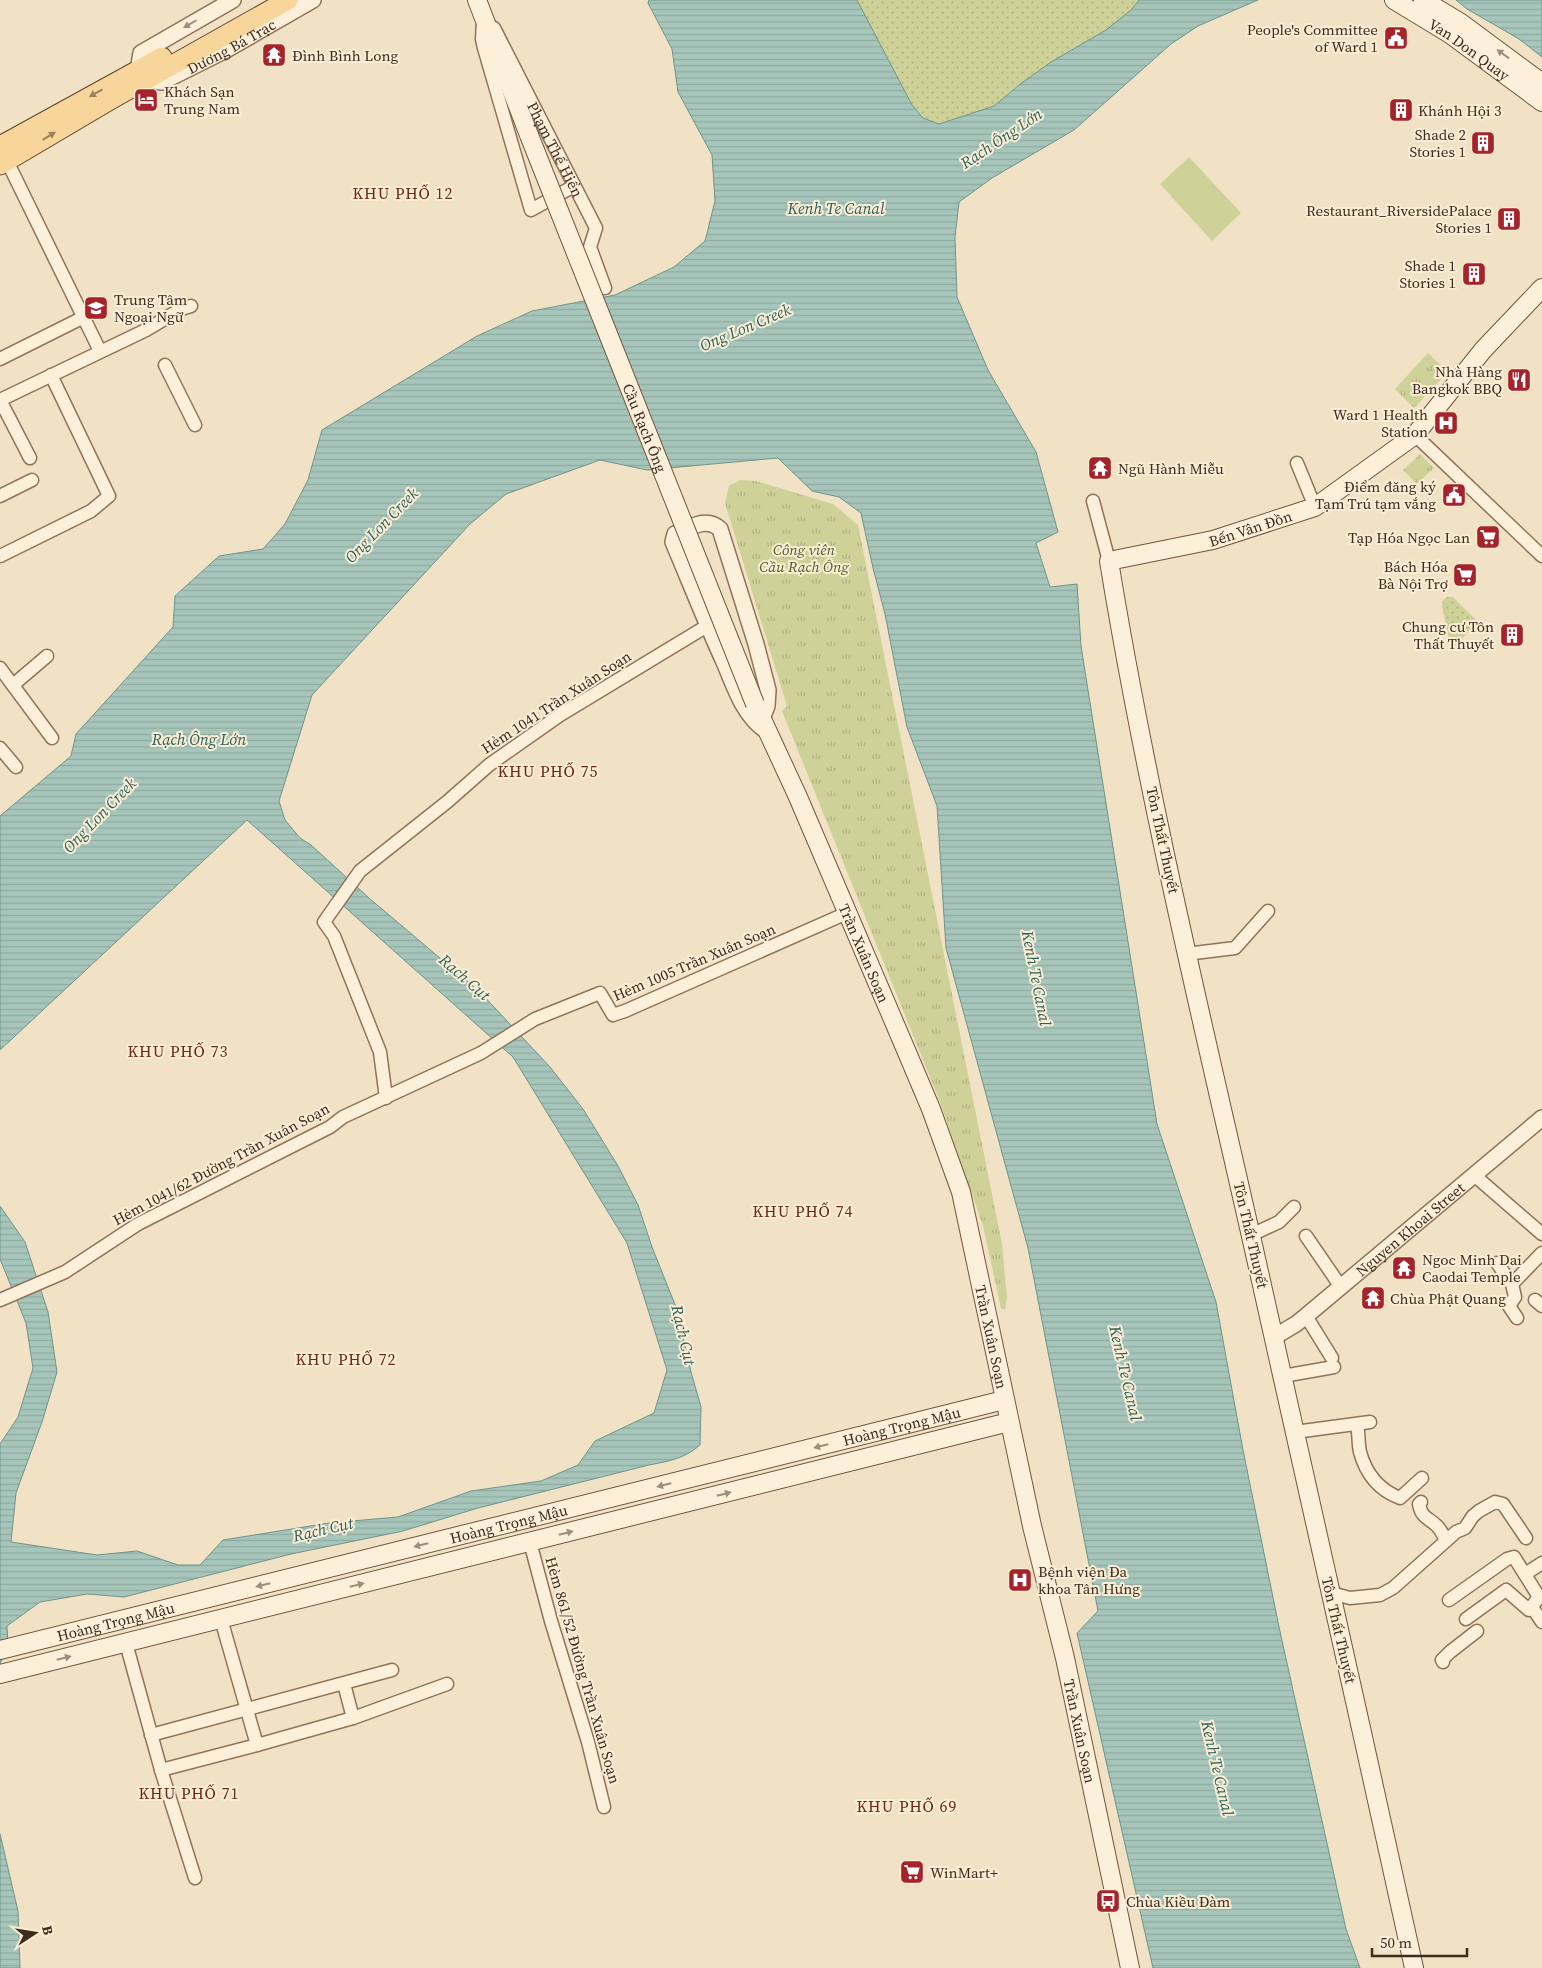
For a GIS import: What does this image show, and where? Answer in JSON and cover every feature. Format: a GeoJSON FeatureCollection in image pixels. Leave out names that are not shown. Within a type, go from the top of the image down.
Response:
{"type":"FeatureCollection","features":[{"type":"Feature","properties":{"kind":"main road"},"geometry":{"type":"LineString","coordinates":[[148,72],[263,0]]}},
{"type":"Feature","properties":{"kind":"main road"},"geometry":{"type":"LineString","coordinates":[[148,72],[288,0]]}},
{"type":"Feature","properties":{"kind":"main road","name":"Phạm Thế Hiển"},"geometry":{"type":"LineString","coordinates":[[477,0],[529,135]]}},
{"type":"Feature","properties":{"kind":"main road","name":"Van Don Quay"},"geometry":{"type":"LineString","coordinates":[[1394,0],[1456,28],[1542,83]]}},
{"type":"Feature","properties":{"kind":"main road","name":"Van Don Quay"},"geometry":{"type":"LineString","coordinates":[[1423,0],[1542,102]]}},
{"type":"Feature","properties":{"kind":"main road","name":"Dương Bá Trạc"},"geometry":{"type":"LineString","coordinates":[[2,157],[148,72]]}},
{"type":"Feature","properties":{"kind":"main road","name":"Cầu Rạch Ông"},"geometry":{"type":"LineString","coordinates":[[529,135],[762,719]]}},
{"type":"Feature","properties":{"kind":"main road","name":"Bến Vân Đồn"},"geometry":{"type":"LineString","coordinates":[[1109,561],[1213,540],[1315,507],[1416,435],[1483,350],[1542,288]]}},
{"type":"Feature","properties":{"kind":"main road","name":"Tôn Thất Thuyết"},"geometry":{"type":"LineString","coordinates":[[1109,561],[1129,682],[1186,954],[1283,1376],[1414,1968]]}},
{"type":"Feature","properties":{"kind":"main road","name":"Trần Xuân Soạn"},"geometry":{"type":"LineString","coordinates":[[762,719],[848,913],[931,1109],[961,1192],[1004,1400],[1065,1658],[1130,1968]]}},
{"type":"Feature","properties":{"kind":"main road","name":"Hoàng Trọng Mậu"},"geometry":{"type":"LineString","coordinates":[[6,1649],[1004,1400]]}},
{"type":"Feature","properties":{"kind":"main road","name":"Hoàng Trọng Mậu"},"geometry":{"type":"LineString","coordinates":[[8,1672],[1009,1422]]}},
{"type":"Feature","properties":{"kind":"main road"},"geometry":{"type":"LineString","coordinates":[[751,1463],[757,1486]]}},
{"type":"Feature","properties":{"kind":"main road"},"geometry":{"type":"LineString","coordinates":[[524,1520],[530,1542]]}},
{"type":"Feature","properties":{"kind":"main road"},"geometry":{"type":"LineString","coordinates":[[316,1572],[321,1594]]}},
{"type":"Feature","properties":{"kind":"main road"},"geometry":{"type":"LineString","coordinates":[[120,1620],[126,1643]]}},
{"type":"Feature","properties":{"kind":"street"},"geometry":{"type":"LineString","coordinates":[[148,72],[141,53],[233,0]]}},
{"type":"Feature","properties":{"kind":"street","name":"Dương Bá Trạc"},"geometry":{"type":"LineString","coordinates":[[148,72],[162,82],[226,50],[313,0]]}},
{"type":"Feature","properties":{"kind":"street","name":"Phạm Thế Hiển"},"geometry":{"type":"LineString","coordinates":[[484,16],[501,39],[596,228],[590,247],[605,288]]}},
{"type":"Feature","properties":{"kind":"street","name":"Phạm Thế Hiển"},"geometry":{"type":"LineString","coordinates":[[484,16],[482,29],[484,48],[530,210],[574,186]]}},
{"type":"Feature","properties":{"kind":"street"},"geometry":{"type":"LineString","coordinates":[[2,157],[100,351]]}},
{"type":"Feature","properties":{"kind":"street"},"geometry":{"type":"LineString","coordinates":[[30,458],[0,400],[146,330],[180,309],[191,306]]}},
{"type":"Feature","properties":{"kind":"street"},"geometry":{"type":"LineString","coordinates":[[0,359],[84,317]]}},
{"type":"Feature","properties":{"kind":"street"},"geometry":{"type":"LineString","coordinates":[[165,365],[195,424]]}},
{"type":"Feature","properties":{"kind":"street"},"geometry":{"type":"LineString","coordinates":[[0,556],[91,511],[109,496],[50,375]]}},
{"type":"Feature","properties":{"kind":"street"},"geometry":{"type":"LineString","coordinates":[[1416,435],[1542,556]]}},
{"type":"Feature","properties":{"kind":"street"},"geometry":{"type":"LineString","coordinates":[[1297,463],[1315,507]]}},
{"type":"Feature","properties":{"kind":"street"},"geometry":{"type":"LineString","coordinates":[[0,496],[32,480]]}},
{"type":"Feature","properties":{"kind":"street","name":"Tôn Thất Thuyết"},"geometry":{"type":"LineString","coordinates":[[1093,501],[1109,561]]}},
{"type":"Feature","properties":{"kind":"street","name":"Trần Xuân Soạn"},"geometry":{"type":"LineString","coordinates":[[709,522],[720,529],[756,644],[768,690],[768,706],[762,719],[755,722],[744,706],[707,626],[673,542],[675,534],[702,523],[709,522]]}},
{"type":"Feature","properties":{"kind":"street","name":"Hẻm 1041 Trần Xuân Soạn"},"geometry":{"type":"LineString","coordinates":[[386,1098],[380,1052],[334,936],[324,922],[360,871],[497,760],[560,715],[707,626]]}},
{"type":"Feature","properties":{"kind":"street"},"geometry":{"type":"LineString","coordinates":[[13,685],[47,656]]}},
{"type":"Feature","properties":{"kind":"street"},"geometry":{"type":"LineString","coordinates":[[0,668],[52,738]]}},
{"type":"Feature","properties":{"kind":"street"},"geometry":{"type":"LineString","coordinates":[[0,748],[16,767]]}},
{"type":"Feature","properties":{"kind":"street"},"geometry":{"type":"LineString","coordinates":[[1186,954],[1235,948],[1268,912]]}},
{"type":"Feature","properties":{"kind":"street","name":"Hẻm 1005 Trần Xuân Soạn"},"geometry":{"type":"LineString","coordinates":[[535,1020],[600,993],[613,1015],[625,1012],[848,913]]}},
{"type":"Feature","properties":{"kind":"street","name":"Hẻm 1041/62 Đường Trần Xuân Soạn"},"geometry":{"type":"LineString","coordinates":[[0,1300],[66,1272],[138,1224],[330,1127],[343,1117],[481,1053],[535,1020]]}},
{"type":"Feature","properties":{"kind":"street","name":"Nguyen Khoai Street"},"geometry":{"type":"LineString","coordinates":[[1274,1336],[1306,1316],[1542,1118]]}},
{"type":"Feature","properties":{"kind":"street"},"geometry":{"type":"LineString","coordinates":[[1474,1175],[1542,1234]]}},
{"type":"Feature","properties":{"kind":"street"},"geometry":{"type":"LineString","coordinates":[[1251,1235],[1279,1222],[1294,1207]]}},
{"type":"Feature","properties":{"kind":"street"},"geometry":{"type":"LineString","coordinates":[[1306,1236],[1341,1287]]}},
{"type":"Feature","properties":{"kind":"street"},"geometry":{"type":"LineString","coordinates":[[1512,1284],[1542,1252]]}},
{"type":"Feature","properties":{"kind":"street"},"geometry":{"type":"LineString","coordinates":[[1497,1264],[1512,1284],[1515,1297],[1509,1306],[1517,1318]]}},
{"type":"Feature","properties":{"kind":"street"},"geometry":{"type":"LineString","coordinates":[[1283,1376],[1333,1362],[1306,1316]]}},
{"type":"Feature","properties":{"kind":"street"},"geometry":{"type":"LineString","coordinates":[[1295,1432],[1370,1422]]}},
{"type":"Feature","properties":{"kind":"street"},"geometry":{"type":"LineString","coordinates":[[1357,1425],[1360,1437],[1360,1450],[1364,1462],[1380,1488],[1400,1498],[1422,1478]]}},
{"type":"Feature","properties":{"kind":"street"},"geometry":{"type":"LineString","coordinates":[[1421,1502],[1419,1504],[1421,1512],[1426,1519],[1436,1525],[1446,1540]]}},
{"type":"Feature","properties":{"kind":"street"},"geometry":{"type":"LineString","coordinates":[[1331,1592],[1350,1598],[1380,1595],[1393,1588],[1446,1540],[1465,1528],[1473,1516],[1495,1502],[1503,1504],[1526,1538]]}},
{"type":"Feature","properties":{"kind":"street","name":"Hẻm 861/52 Đường Trần Xuân Soạn"},"geometry":{"type":"LineString","coordinates":[[530,1542],[551,1621],[588,1742],[604,1807]]}},
{"type":"Feature","properties":{"kind":"street"},"geometry":{"type":"LineString","coordinates":[[1449,1600],[1507,1559],[1514,1558],[1525,1574],[1538,1601],[1542,1622]]}},
{"type":"Feature","properties":{"kind":"street"},"geometry":{"type":"LineString","coordinates":[[1525,1574],[1542,1563]]}},
{"type":"Feature","properties":{"kind":"street"},"geometry":{"type":"LineString","coordinates":[[1466,1620],[1506,1590],[1529,1610],[1538,1601]]}},
{"type":"Feature","properties":{"kind":"street"},"geometry":{"type":"LineString","coordinates":[[221,1619],[258,1746]]}},
{"type":"Feature","properties":{"kind":"street"},"geometry":{"type":"LineString","coordinates":[[1443,1662],[1442,1660],[1450,1652],[1477,1631]]}},
{"type":"Feature","properties":{"kind":"street"},"geometry":{"type":"LineString","coordinates":[[126,1643],[161,1770],[195,1878]]}},
{"type":"Feature","properties":{"kind":"street"},"geometry":{"type":"LineString","coordinates":[[152,1735],[247,1711],[392,1670]]}},
{"type":"Feature","properties":{"kind":"street"},"geometry":{"type":"LineString","coordinates":[[344,1684],[353,1718]]}},
{"type":"Feature","properties":{"kind":"street"},"geometry":{"type":"LineString","coordinates":[[161,1770],[258,1746],[353,1718],[447,1684]]}},
{"type":"Feature","properties":{"kind":"green space"},"geometry":{"type":"Polygon","coordinates":[[[857,0],[1139,0],[1131,10],[1106,30],[1051,62],[994,106],[939,124],[923,118],[912,105],[857,0]]]}},
{"type":"Feature","properties":{"kind":"green space"},"geometry":{"type":"Polygon","coordinates":[[[1189,157],[1241,213],[1212,241],[1160,184],[1189,157]]]}},
{"type":"Feature","properties":{"kind":"green space"},"geometry":{"type":"Polygon","coordinates":[[[1428,353],[1448,372],[1414,408],[1395,389],[1428,353]]]}},
{"type":"Feature","properties":{"kind":"green space"},"geometry":{"type":"Polygon","coordinates":[[[1420,454],[1434,468],[1417,484],[1403,470],[1420,454]]]}},
{"type":"Feature","properties":{"kind":"green space","name":"Công viên Cầu Rạch Ông"},"geometry":{"type":"Polygon","coordinates":[[[740,480],[756,481],[833,504],[858,525],[1002,1244],[1007,1297],[1005,1310],[1001,1308],[983,1226],[940,1102],[782,711],[787,706],[725,503],[729,486],[740,480]]]}},
{"type":"Feature","properties":{"kind":"green space"},"geometry":{"type":"Polygon","coordinates":[[[1447,597],[1453,597],[1478,622],[1455,646],[1450,644],[1442,606],[1443,600],[1447,597]]]}},
{"type":"Feature","properties":{"kind":"water","name":"Kenh Te Canal"},"geometry":{"type":"Polygon","coordinates":[[[649,0],[857,0],[912,105],[923,118],[939,124],[994,106],[1051,62],[1106,30],[1131,10],[1139,0],[1258,0],[1198,26],[1171,44],[1074,130],[992,178],[959,202],[955,237],[957,297],[988,370],[1036,452],[1058,532],[1036,543],[1050,587],[1077,584],[1081,646],[1157,1124],[1216,1302],[1243,1450],[1279,1627],[1346,1929],[1360,1968],[1153,1968],[1077,1633],[1098,1611],[1028,1248],[946,948],[937,806],[907,727],[885,614],[861,513],[839,497],[812,491],[778,458],[647,470],[600,460],[506,494],[470,524],[312,695],[279,801],[285,820],[300,838],[311,845],[369,898],[480,992],[550,1067],[583,1109],[618,1166],[638,1205],[652,1247],[676,1307],[701,1407],[700,1445],[694,1450],[670,1461],[478,1508],[403,1531],[291,1554],[124,1597],[87,1594],[40,1602],[7,1626],[8,1645],[0,1664],[0,1444],[18,1417],[33,1368],[26,1323],[0,1259],[0,1206],[25,1242],[48,1312],[57,1372],[42,1422],[16,1493],[11,1542],[97,1555],[137,1551],[178,1565],[200,1565],[223,1540],[329,1523],[398,1517],[471,1491],[541,1481],[578,1465],[595,1441],[654,1413],[667,1370],[627,1243],[513,1057],[247,820],[0,1050],[0,816],[71,756],[76,734],[173,627],[175,596],[219,556],[263,549],[285,524],[308,480],[322,430],[477,336],[532,311],[615,295],[674,267],[705,241],[715,201],[712,155],[678,92],[672,49],[648,3],[649,0]]]}},
{"type":"Feature","properties":{"kind":"water"},"geometry":{"type":"Polygon","coordinates":[[[1456,0],[1542,0],[1542,57],[1519,39],[1467,9],[1456,0]]]}},
{"type":"Feature","properties":{"kind":"water"},"geometry":{"type":"Polygon","coordinates":[[[0,1834],[18,1911],[20,1968],[0,1968],[0,1834]]]}},
{"type":"Feature","properties":{"kind":"place","name":"People's Committee of Ward 1"},"geometry":{"type":"Point","coordinates":[1396,38]}},
{"type":"Feature","properties":{"kind":"place","name":"Đình Bình Long"},"geometry":{"type":"Point","coordinates":[274,55]}},
{"type":"Feature","properties":{"kind":"place","name":"Khách Sạn Trung Nam"},"geometry":{"type":"Point","coordinates":[146,100]}},
{"type":"Feature","properties":{"kind":"place","name":"Khánh Hội 3"},"geometry":{"type":"Point","coordinates":[1401,110]}},
{"type":"Feature","properties":{"kind":"place","name":"Shade 2 Stories 1"},"geometry":{"type":"Point","coordinates":[1483,143]}},
{"type":"Feature","properties":{"kind":"place","name":"Restaurant_RiversidePalace Stories 1"},"geometry":{"type":"Point","coordinates":[1509,219]}},
{"type":"Feature","properties":{"kind":"place","name":"Shade 1 Stories 1"},"geometry":{"type":"Point","coordinates":[1474,274]}},
{"type":"Feature","properties":{"kind":"place","name":"Trung Tâm Ngoại Ngữ"},"geometry":{"type":"Point","coordinates":[96,308]}},
{"type":"Feature","properties":{"kind":"place","name":"Nhà Hàng Bangkok BBQ"},"geometry":{"type":"Point","coordinates":[1519,380]}},
{"type":"Feature","properties":{"kind":"place","name":"Ward 1 Health Station"},"geometry":{"type":"Point","coordinates":[1446,423]}},
{"type":"Feature","properties":{"kind":"place","name":"Ngũ Hành Miễu"},"geometry":{"type":"Point","coordinates":[1100,468]}},
{"type":"Feature","properties":{"kind":"place","name":"Điểm đăng ký Tạm Trú tạm vắng"},"geometry":{"type":"Point","coordinates":[1454,495]}},
{"type":"Feature","properties":{"kind":"place","name":"Tạp Hóa Ngọc Lan"},"geometry":{"type":"Point","coordinates":[1488,537]}},
{"type":"Feature","properties":{"kind":"place","name":"Bách Hóa Bà Nội Trợ"},"geometry":{"type":"Point","coordinates":[1465,575]}},
{"type":"Feature","properties":{"kind":"place","name":"Chung cư Tôn Thất Thuyết"},"geometry":{"type":"Point","coordinates":[1512,635]}},
{"type":"Feature","properties":{"kind":"place","name":"Ngoc Minh Dai Caodai Temple"},"geometry":{"type":"Point","coordinates":[1404,1268]}},
{"type":"Feature","properties":{"kind":"place","name":"Chùa Phật Quang"},"geometry":{"type":"Point","coordinates":[1373,1298]}},
{"type":"Feature","properties":{"kind":"place","name":"Bệnh viện Đa khoa Tân Hưng"},"geometry":{"type":"Point","coordinates":[1020,1580]}},
{"type":"Feature","properties":{"kind":"place","name":"WinMart+"},"geometry":{"type":"Point","coordinates":[912,1872]}},
{"type":"Feature","properties":{"kind":"place","name":"Chùa Kiều Đàm"},"geometry":{"type":"Point","coordinates":[1108,1901]}},
{"type":"Feature","properties":{"kind":"district","name":"KHU PHỐ 12"},"geometry":{"type":"Point","coordinates":[403,193]}},
{"type":"Feature","properties":{"kind":"district","name":"KHU PHỐ 75"},"geometry":{"type":"Point","coordinates":[548,771]}},
{"type":"Feature","properties":{"kind":"district","name":"KHU PHỐ 73"},"geometry":{"type":"Point","coordinates":[178,1051]}},
{"type":"Feature","properties":{"kind":"district","name":"KHU PHỐ 74"},"geometry":{"type":"Point","coordinates":[803,1211]}},
{"type":"Feature","properties":{"kind":"district","name":"KHU PHỐ 72"},"geometry":{"type":"Point","coordinates":[346,1359]}},
{"type":"Feature","properties":{"kind":"district","name":"KHU PHỐ 71"},"geometry":{"type":"Point","coordinates":[189,1793]}},
{"type":"Feature","properties":{"kind":"district","name":"KHU PHỐ 69"},"geometry":{"type":"Point","coordinates":[907,1806]}},
{"type":"Feature","properties":{"kind":"water label","name":"Rạch Ông Lớn"},"geometry":{"type":"Point","coordinates":[1001,138]}},
{"type":"Feature","properties":{"kind":"water label","name":"Ong Lon Creek"},"geometry":{"type":"Point","coordinates":[745,327]}},
{"type":"Feature","properties":{"kind":"water label","name":"Ong Lon Creek"},"geometry":{"type":"Point","coordinates":[381,525]}},
{"type":"Feature","properties":{"kind":"water label","name":"Rạch Ông Lớn"},"geometry":{"type":"Point","coordinates":[199,739]}},
{"type":"Feature","properties":{"kind":"water label","name":"Ong Lon Creek"},"geometry":{"type":"Point","coordinates":[99,815]}},
{"type":"Feature","properties":{"kind":"water label","name":"Rạch Cụt"},"geometry":{"type":"Point","coordinates":[465,977]}},
{"type":"Feature","properties":{"kind":"water label","name":"Rạch Cụt"},"geometry":{"type":"Point","coordinates":[684,1335]}},
{"type":"Feature","properties":{"kind":"water label","name":"Rạch Cụt"},"geometry":{"type":"Point","coordinates":[323,1529]}}]}
